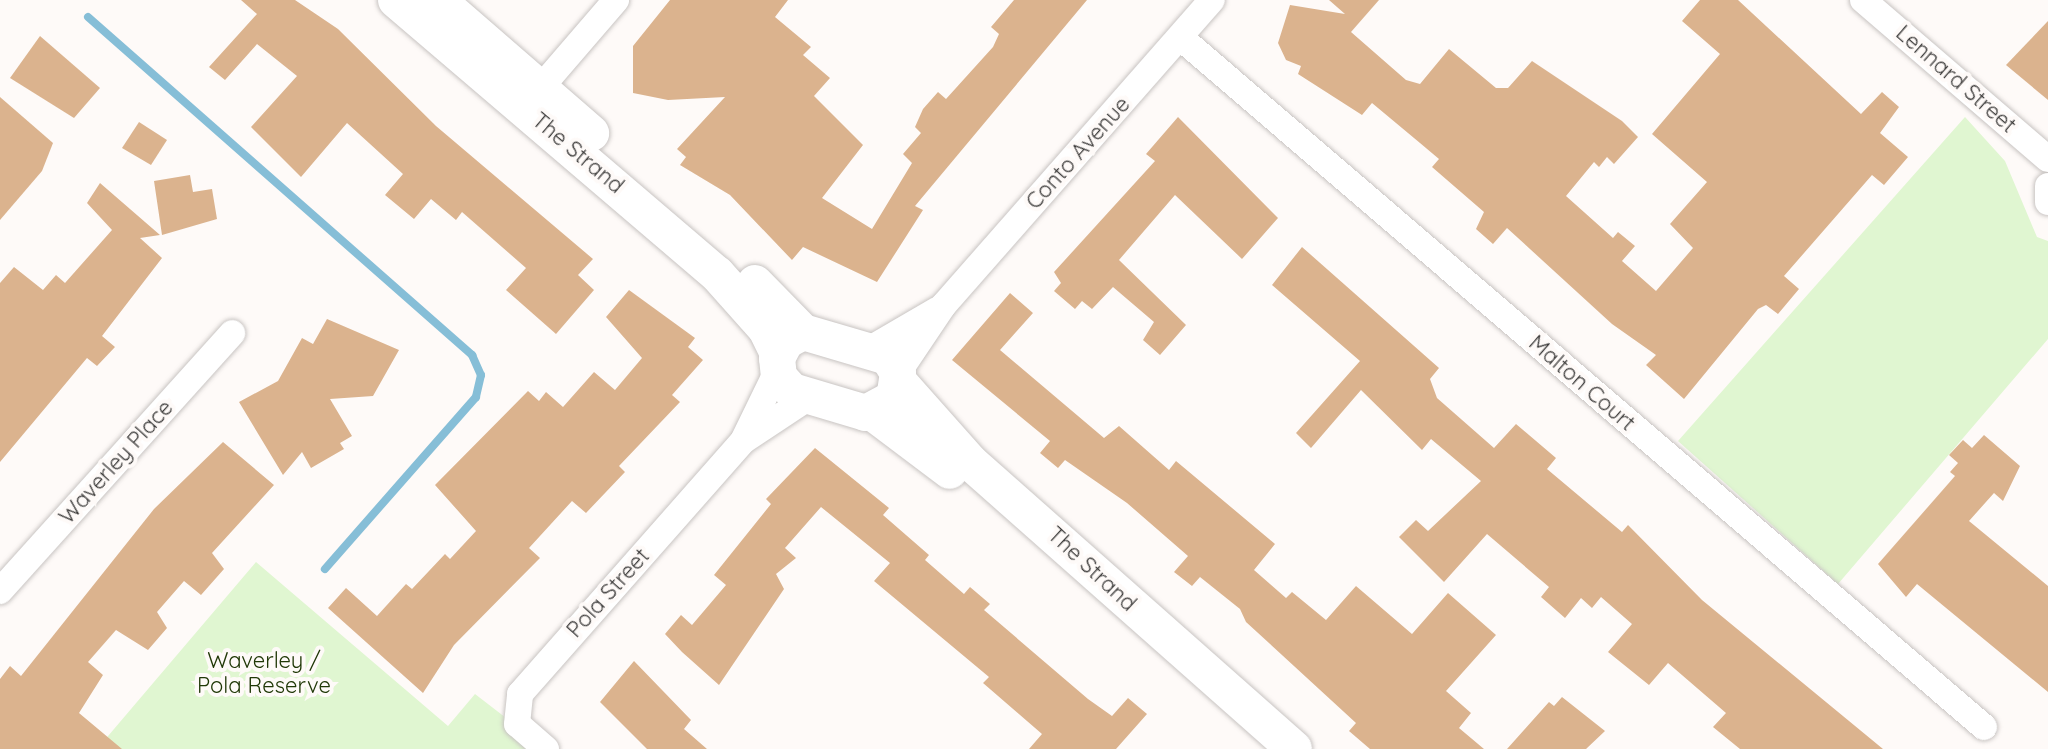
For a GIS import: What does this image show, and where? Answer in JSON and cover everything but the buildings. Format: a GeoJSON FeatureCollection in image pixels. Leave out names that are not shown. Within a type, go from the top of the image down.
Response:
{"type":"FeatureCollection","features":[{"type":"Feature","properties":{"kind":"street","name":"The Strand"},"geometry":{"type":"LineString","coordinates":[[396,0],[532,97]]}},
{"type":"Feature","properties":{"kind":"street","name":"The Strand"},"geometry":{"type":"LineString","coordinates":[[438,0],[532,97],[717,274],[786,352]]}},
{"type":"Feature","properties":{"kind":"street"},"geometry":{"type":"LineString","coordinates":[[532,97],[616,0]]}},
{"type":"Feature","properties":{"kind":"street","name":"Conto Avenue"},"geometry":{"type":"LineString","coordinates":[[898,378],[943,306],[1212,0]]}},
{"type":"Feature","properties":{"kind":"street","name":"Lennard Street"},"geometry":{"type":"LineString","coordinates":[[1863,0],[2048,159]]}},
{"type":"Feature","properties":{"kind":"street","name":"Malton Court"},"geometry":{"type":"LineString","coordinates":[[1181,38],[1984,727]]}},
{"type":"Feature","properties":{"kind":"street"},"geometry":{"type":"LineString","coordinates":[[2048,186],[2048,202]]}},
{"type":"Feature","properties":{"kind":"street","name":"Conto Avenue"},"geometry":{"type":"LineString","coordinates":[[870,349],[943,306]]}},
{"type":"Feature","properties":{"kind":"street","name":"Waverley Place"},"geometry":{"type":"LineString","coordinates":[[0,591],[232,333]]}},
{"type":"Feature","properties":{"kind":"street","name":"The Strand"},"geometry":{"type":"LineString","coordinates":[[870,349],[888,357],[898,378],[971,463],[1294,749]]}},
{"type":"Feature","properties":{"kind":"street"},"geometry":{"type":"LineString","coordinates":[[870,349],[786,352],[792,391],[873,413],[890,403],[898,378]]}},
{"type":"Feature","properties":{"kind":"street","name":"Pola Street"},"geometry":{"type":"LineString","coordinates":[[743,441],[786,352]]}},
{"type":"Feature","properties":{"kind":"street","name":"Pola Street"},"geometry":{"type":"LineString","coordinates":[[546,749],[517,724],[520,694],[743,441],[811,396]]}},
{"type":"Feature","properties":{"kind":"street","name":"The Strand"},"geometry":{"type":"LineString","coordinates":[[873,413],[1002,514],[1261,749]]}},
{"type":"Feature","properties":{"kind":"green space"},"geometry":{"type":"Polygon","coordinates":[[[1965,117],[2005,161],[2037,237],[2048,241],[2048,339],[1838,584],[1678,441],[1965,117]]]}},
{"type":"Feature","properties":{"kind":"green space","name":"Waverley / Pola Reserve"},"geometry":{"type":"Polygon","coordinates":[[[256,562],[448,726],[475,694],[546,749],[97,749],[256,562]]]}},
{"type":"Feature","properties":{"kind":"waterway"},"geometry":{"type":"LineString","coordinates":[[88,17],[472,355],[481,375],[476,397],[325,569]]}}]}
